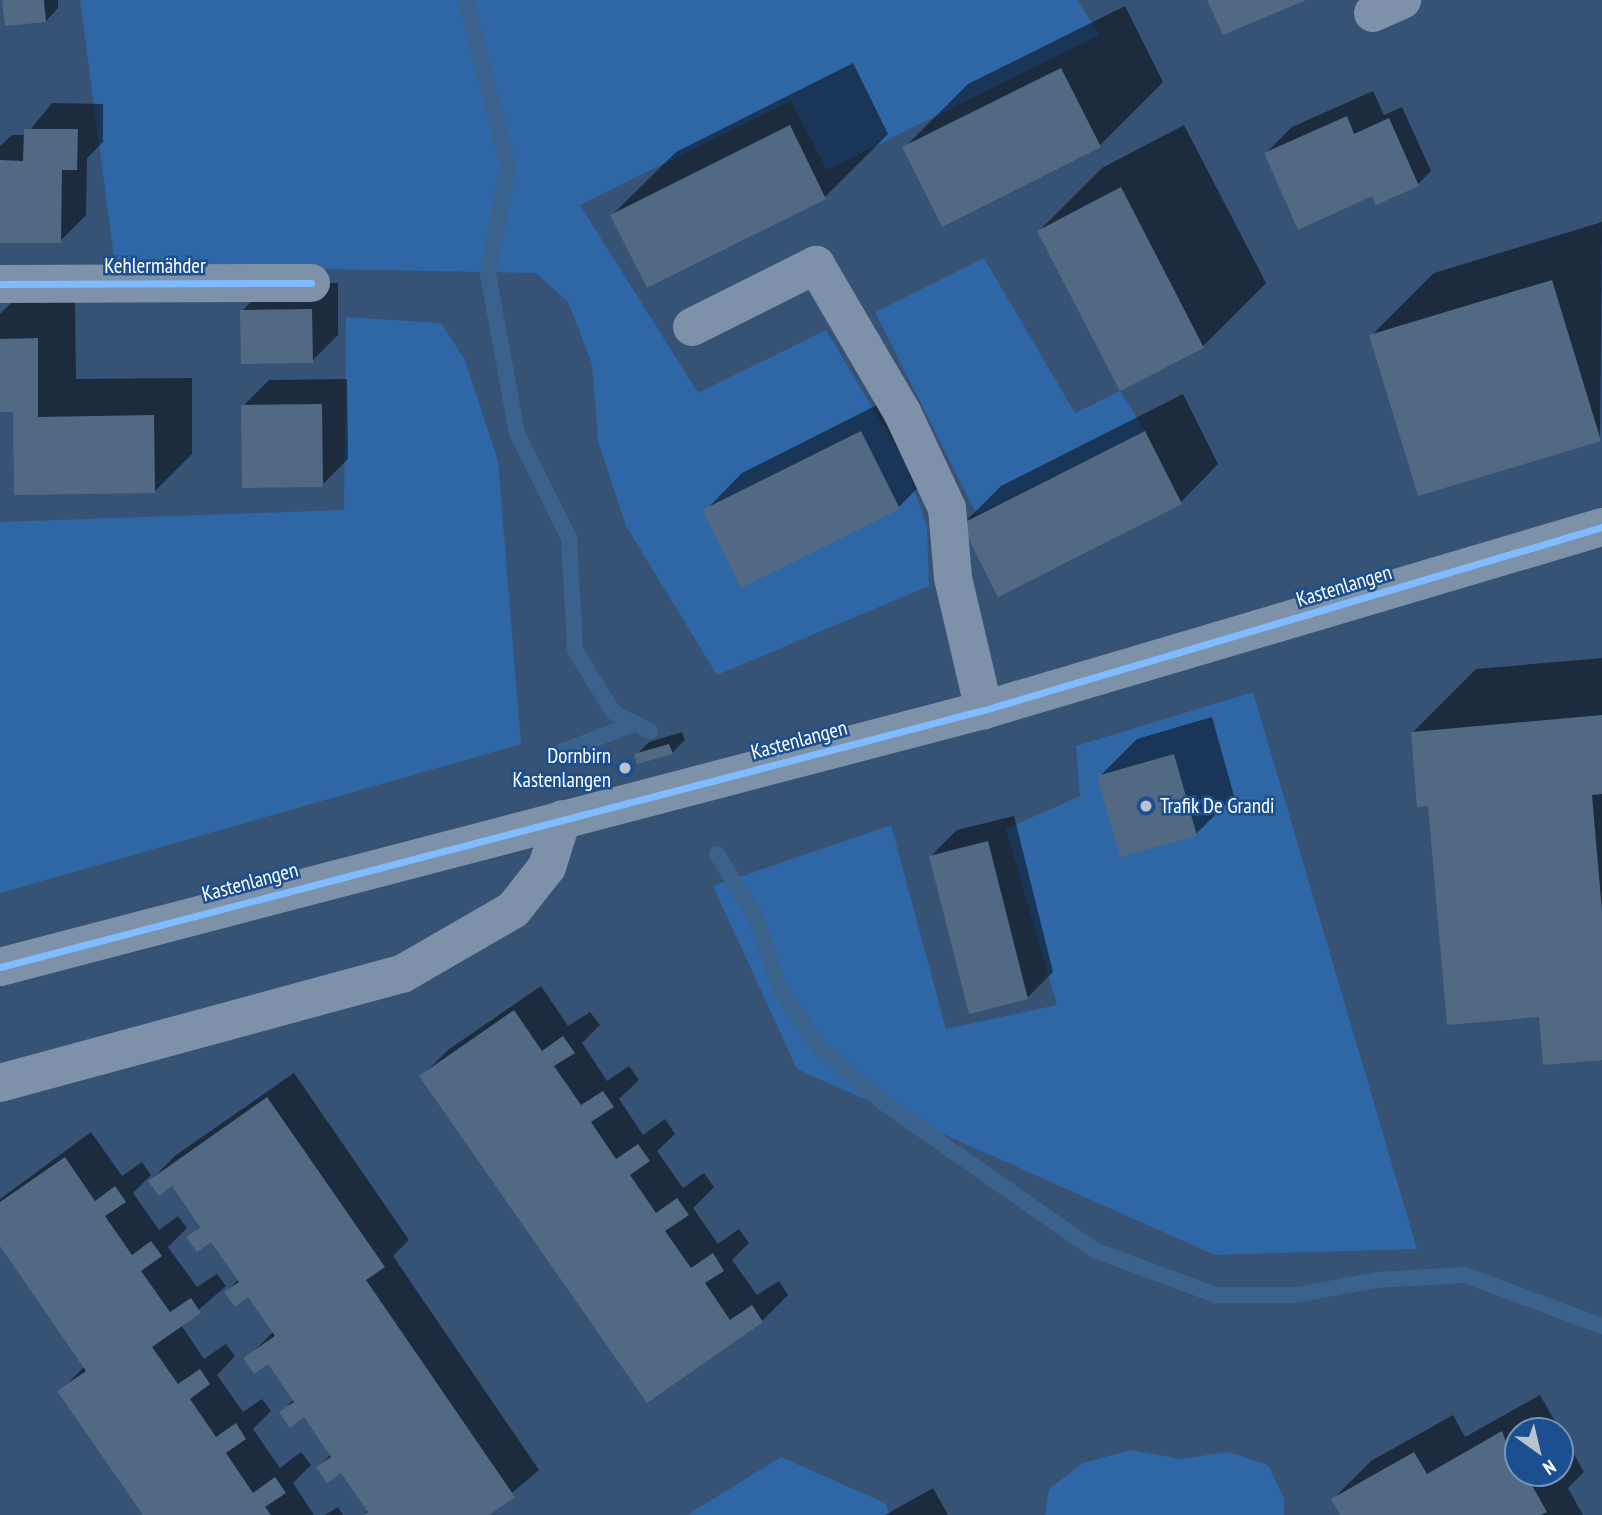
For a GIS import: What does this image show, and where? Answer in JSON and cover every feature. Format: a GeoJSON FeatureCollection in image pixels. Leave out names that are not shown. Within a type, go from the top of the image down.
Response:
{"type":"FeatureCollection","features":[{"type":"Feature","properties":{"kind":"street"},"geometry":{"type":"LineString","coordinates":[[692,327],[816,265],[902,412],[947,508],[953,578],[984,710]]}},
{"type":"Feature","properties":{"kind":"street","name":"Kehlermähder"},"geometry":{"type":"LineString","coordinates":[[0,284],[311,283]]}},
{"type":"Feature","properties":{"kind":"street","name":"Kastenlangen"},"geometry":{"type":"LineString","coordinates":[[0,967],[984,710],[1602,527]]}},
{"type":"Feature","properties":{"kind":"street"},"geometry":{"type":"LineString","coordinates":[[0,1083],[402,974],[513,910],[547,867],[562,819]]}},
{"type":"Feature","properties":{"kind":"shaded area"},"geometry":{"type":"Polygon","coordinates":[[[80,0],[1077,0],[1100,35],[827,170],[791,101],[580,205],[698,393],[826,330],[905,462],[927,527],[929,586],[717,675],[626,526],[598,441],[592,364],[568,302],[536,273],[115,265],[80,0]]]}},
{"type":"Feature","properties":{"kind":"shaded area"},"geometry":{"type":"Polygon","coordinates":[[[984,258],[1075,413],[1120,391],[1145,431],[977,515],[875,312],[984,258]]]}},
{"type":"Feature","properties":{"kind":"shaded area"},"geometry":{"type":"Polygon","coordinates":[[[346,317],[441,323],[465,360],[498,461],[521,744],[0,893],[0,522],[344,510],[346,317]]]}},
{"type":"Feature","properties":{"kind":"shaded area"},"geometry":{"type":"Polygon","coordinates":[[[1253,692],[1417,1249],[1215,1255],[797,1069],[713,886],[891,825],[946,1029],[1057,1005],[1006,829],[1080,796],[1076,746],[1253,692]]]}},
{"type":"Feature","properties":{"kind":"shaded area"},"geometry":{"type":"Polygon","coordinates":[[[1131,1450],[1180,1459],[1229,1452],[1268,1465],[1284,1498],[1284,1515],[1045,1515],[1049,1489],[1083,1463],[1131,1450]]]}},
{"type":"Feature","properties":{"kind":"shaded area"},"geometry":{"type":"Polygon","coordinates":[[[781,1457],[885,1503],[890,1515],[687,1515],[781,1457]]]}},
{"type":"Feature","properties":{"kind":"building"},"geometry":{"type":"Polygon","coordinates":[[[2,0],[44,0],[46,22],[5,26],[2,0]]]}},
{"type":"Feature","properties":{"kind":"building"},"geometry":{"type":"Polygon","coordinates":[[[1207,0],[1306,0],[1223,35],[1207,0]]]}},
{"type":"Feature","properties":{"kind":"building"},"geometry":{"type":"Polygon","coordinates":[[[1061,68],[1101,147],[942,227],[902,147],[1061,68]]]}},
{"type":"Feature","properties":{"kind":"building"},"geometry":{"type":"Polygon","coordinates":[[[1347,116],[1354,134],[1389,118],[1419,186],[1376,205],[1372,196],[1298,230],[1264,153],[1347,116]]]}},
{"type":"Feature","properties":{"kind":"building"},"geometry":{"type":"Polygon","coordinates":[[[790,125],[826,199],[647,288],[610,215],[790,125]]]}},
{"type":"Feature","properties":{"kind":"building"},"geometry":{"type":"Polygon","coordinates":[[[24,129],[78,129],[77,170],[62,170],[61,243],[0,243],[0,160],[23,161],[24,129]]]}},
{"type":"Feature","properties":{"kind":"building"},"geometry":{"type":"Polygon","coordinates":[[[1121,187],[1204,348],[1120,391],[1037,231],[1121,187]]]}},
{"type":"Feature","properties":{"kind":"building"},"geometry":{"type":"Polygon","coordinates":[[[1552,280],[1601,441],[1418,496],[1369,335],[1552,280]]]}},
{"type":"Feature","properties":{"kind":"building"},"geometry":{"type":"Polygon","coordinates":[[[312,309],[313,363],[241,364],[240,310],[312,309]]]}},
{"type":"Feature","properties":{"kind":"building"},"geometry":{"type":"Polygon","coordinates":[[[38,338],[38,417],[154,415],[155,493],[14,495],[13,412],[0,412],[0,339],[38,338]]]}},
{"type":"Feature","properties":{"kind":"building"},"geometry":{"type":"Polygon","coordinates":[[[322,404],[323,487],[242,488],[241,405],[322,404]]]}},
{"type":"Feature","properties":{"kind":"building"},"geometry":{"type":"Polygon","coordinates":[[[861,431],[900,509],[741,588],[702,510],[861,431]]]}},
{"type":"Feature","properties":{"kind":"building"},"geometry":{"type":"Polygon","coordinates":[[[1145,431],[1182,504],[998,597],[961,524],[1145,431]]]}},
{"type":"Feature","properties":{"kind":"building"},"geometry":{"type":"Polygon","coordinates":[[[1602,715],[1602,794],[1592,795],[1602,911],[1602,1060],[1543,1065],[1539,1017],[1447,1025],[1428,806],[1417,807],[1411,732],[1602,715]]]}},
{"type":"Feature","properties":{"kind":"building"},"geometry":{"type":"Polygon","coordinates":[[[669,744],[673,754],[637,764],[634,754],[669,744]]]}},
{"type":"Feature","properties":{"kind":"building"},"geometry":{"type":"Polygon","coordinates":[[[1174,754],[1197,836],[1120,857],[1097,776],[1174,754]]]}},
{"type":"Feature","properties":{"kind":"building"},"geometry":{"type":"Polygon","coordinates":[[[988,841],[1028,999],[969,1014],[929,856],[988,841]]]}},
{"type":"Feature","properties":{"kind":"building"},"geometry":{"type":"Polygon","coordinates":[[[514,1010],[542,1051],[563,1036],[575,1053],[554,1066],[581,1105],[603,1091],[614,1107],[591,1122],[616,1159],[638,1144],[650,1161],[630,1175],[656,1213],[677,1198],[689,1215],[665,1231],[691,1268],[713,1253],[724,1271],[705,1283],[730,1320],[752,1305],[763,1322],[647,1403],[419,1076],[514,1010]]]}},
{"type":"Feature","properties":{"kind":"building"},"geometry":{"type":"Polygon","coordinates":[[[267,1097],[385,1267],[366,1280],[515,1497],[489,1515],[363,1515],[368,1512],[341,1473],[327,1483],[316,1467],[331,1457],[304,1417],[290,1428],[279,1412],[294,1402],[268,1364],[254,1374],[243,1358],[275,1336],[248,1297],[235,1307],[224,1292],[239,1282],[211,1242],[197,1252],[186,1237],[200,1227],[172,1186],[159,1196],[148,1181],[267,1097]]]}},
{"type":"Feature","properties":{"kind":"building"},"geometry":{"type":"Polygon","coordinates":[[[65,1157],[95,1201],[115,1186],[126,1202],[105,1216],[132,1255],[151,1241],[162,1256],[141,1271],[170,1312],[191,1298],[201,1313],[152,1347],[178,1384],[200,1369],[210,1384],[190,1399],[216,1437],[236,1423],[246,1439],[226,1453],[253,1493],[275,1477],[286,1493],[265,1507],[271,1515],[143,1515],[57,1391],[86,1371],[0,1246],[0,1202],[65,1157]]]}},
{"type":"Feature","properties":{"kind":"building"},"geometry":{"type":"Polygon","coordinates":[[[1502,1431],[1504,1487],[1533,1487],[1547,1512],[1541,1515],[1340,1515],[1331,1499],[1414,1452],[1427,1474],[1502,1431]]]}},
{"type":"Feature","properties":{"kind":"waterway"},"geometry":{"type":"LineString","coordinates":[[466,0],[508,166],[488,274],[517,433],[569,538],[575,650],[613,712],[650,731]]}},
{"type":"Feature","properties":{"kind":"waterway"},"geometry":{"type":"LineString","coordinates":[[561,752],[631,725]]}},
{"type":"Feature","properties":{"kind":"waterway"},"geometry":{"type":"LineString","coordinates":[[717,854],[756,918],[780,989],[821,1049],[885,1104],[1094,1250],[1216,1295],[1297,1295],[1376,1280],[1465,1275],[1602,1326]]}},
{"type":"Feature","properties":{"kind":"cycle path"},"geometry":{"type":"LineString","coordinates":[[0,284],[311,283]]}},
{"type":"Feature","properties":{"kind":"cycle path"},"geometry":{"type":"LineString","coordinates":[[0,967],[984,710],[1602,527]]}},
{"type":"Feature","properties":{"kind":"place","name":"Dornbirn Kastenlangen"},"geometry":{"type":"Point","coordinates":[625,768]}},
{"type":"Feature","properties":{"kind":"place","name":"Trafik De Grandi"},"geometry":{"type":"Point","coordinates":[1146,806]}}]}
